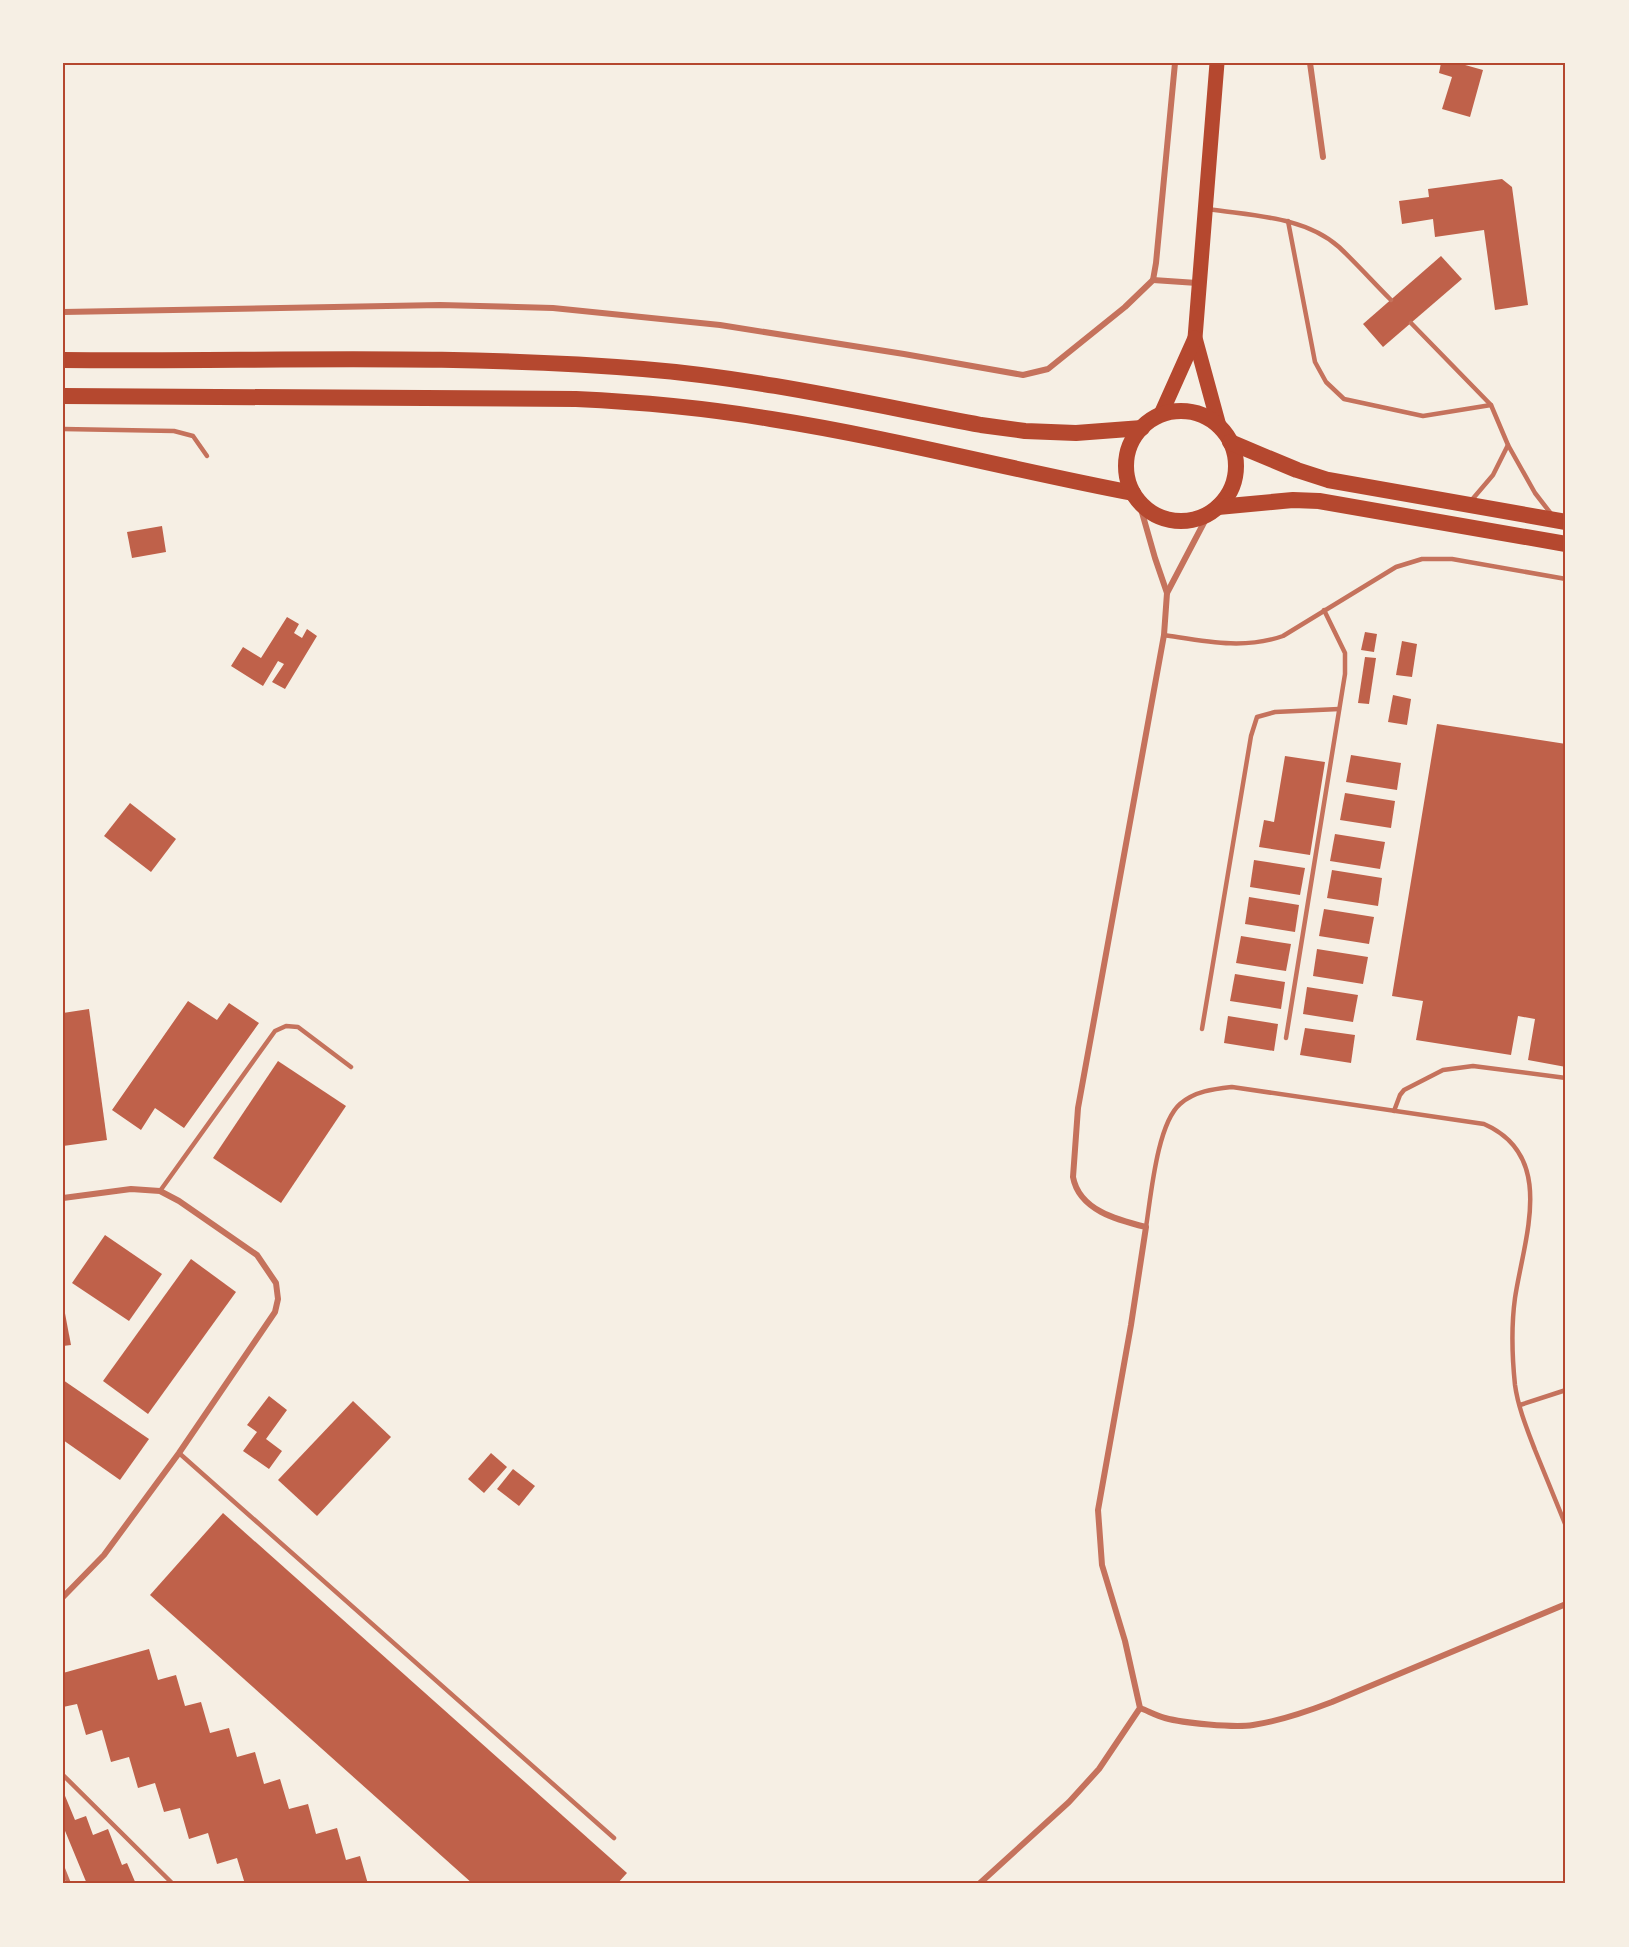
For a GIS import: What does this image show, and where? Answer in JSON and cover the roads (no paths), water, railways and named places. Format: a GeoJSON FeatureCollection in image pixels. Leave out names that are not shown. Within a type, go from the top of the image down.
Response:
{"type":"FeatureCollection","features":[{"type":"Feature","properties":{"kind":"highway"},"geometry":{"type":"LineString","coordinates":[[63,360],[430,360],[641,369],[709,375],[981,425],[1026,431],[1076,433],[1142,428]]}},
{"type":"Feature","properties":{"kind":"highway"},"geometry":{"type":"LineString","coordinates":[[63,396],[565,399],[640,402],[772,419],[1000,464],[1136,497]]}},
{"type":"Feature","properties":{"kind":"highway"},"geometry":{"type":"LineString","coordinates":[[1213,510],[1227,496],[1233,483],[1236,462],[1230,442],[1219,426],[1196,413],[1172,411],[1161,414],[1142,428],[1132,442],[1126,459],[1127,476],[1136,497],[1154,514],[1172,520],[1191,520],[1213,510],[1293,500],[1319,501],[1566,544]]}},
{"type":"Feature","properties":{"kind":"highway"},"geometry":{"type":"LineString","coordinates":[[1230,442],[1297,470],[1328,480],[1561,521]]}},
{"type":"Feature","properties":{"kind":"main road"},"geometry":{"type":"LineString","coordinates":[[1217,63],[1195,338],[1219,426]]}},
{"type":"Feature","properties":{"kind":"main road"},"geometry":{"type":"LineString","coordinates":[[1161,414],[1195,338]]}},
{"type":"Feature","properties":{"kind":"street"},"geometry":{"type":"LineString","coordinates":[[63,312],[440,305],[553,308],[720,325],[1023,375],[1048,369],[1125,308],[1153,280],[1175,63]]}},
{"type":"Feature","properties":{"kind":"street"},"geometry":{"type":"LineString","coordinates":[[1310,63],[1323,157]]}},
{"type":"Feature","properties":{"kind":"street"},"geometry":{"type":"LineString","coordinates":[[1153,280],[1198,283]]}},
{"type":"Feature","properties":{"kind":"street"},"geometry":{"type":"LineString","coordinates":[[979,1884],[1069,1802],[1092,1777],[1140,1708],[1125,1641],[1102,1565],[1098,1510],[1146,1227],[1115,1219],[1093,1207],[1080,1195],[1073,1177],[1078,1108],[1164,635],[1167,593],[1136,497]]}},
{"type":"Feature","properties":{"kind":"street"},"geometry":{"type":"LineString","coordinates":[[1167,593],[1213,510]]}},
{"type":"Feature","properties":{"kind":"street"},"geometry":{"type":"LineString","coordinates":[[63,1198],[131,1189],[160,1191],[179,1201],[257,1255],[276,1283],[278,1299],[275,1312],[179,1453],[104,1555],[63,1597]]}},
{"type":"Feature","properties":{"kind":"street"},"geometry":{"type":"LineString","coordinates":[[1140,1708],[1166,1719],[1233,1727],[1252,1726],[1332,1702],[1566,1604]]}},
{"type":"Feature","properties":{"kind":"lane"},"geometry":{"type":"LineString","coordinates":[[1205,209],[1288,221],[1312,230],[1338,246],[1390,300]]}},
{"type":"Feature","properties":{"kind":"lane"},"geometry":{"type":"LineString","coordinates":[[1288,221],[1315,362],[1326,382],[1344,399],[1423,416],[1491,405]]}},
{"type":"Feature","properties":{"kind":"lane"},"geometry":{"type":"LineString","coordinates":[[1411,323],[1491,405],[1508,445],[1535,493],[1561,521]]}},
{"type":"Feature","properties":{"kind":"lane"},"geometry":{"type":"LineString","coordinates":[[63,429],[174,431],[193,436],[207,456]]}},
{"type":"Feature","properties":{"kind":"lane"},"geometry":{"type":"LineString","coordinates":[[1468,505],[1493,475],[1508,445]]}},
{"type":"Feature","properties":{"kind":"lane"},"geometry":{"type":"LineString","coordinates":[[1164,635],[1230,645],[1269,641],[1283,636],[1396,567],[1422,559],[1452,560],[1566,579]]}},
{"type":"Feature","properties":{"kind":"lane"},"geometry":{"type":"LineString","coordinates":[[1286,1038],[1345,674],[1345,653],[1324,610]]}},
{"type":"Feature","properties":{"kind":"lane"},"geometry":{"type":"LineString","coordinates":[[1202,1029],[1251,736],[1257,717],[1275,712],[1340,709]]}},
{"type":"Feature","properties":{"kind":"lane"},"geometry":{"type":"LineString","coordinates":[[160,1191],[275,1030],[286,1026],[298,1027],[351,1066]]}},
{"type":"Feature","properties":{"kind":"lane"},"geometry":{"type":"LineString","coordinates":[[1394,1111],[1404,1090],[1443,1070],[1473,1066],[1566,1078]]}},
{"type":"Feature","properties":{"kind":"lane"},"geometry":{"type":"LineString","coordinates":[[1146,1227],[1162,1137],[1169,1116],[1178,1105],[1194,1095],[1209,1090],[1232,1087],[1484,1124],[1510,1139],[1524,1160],[1530,1180],[1531,1203],[1513,1320],[1514,1366],[1524,1420],[1566,1526]]}},
{"type":"Feature","properties":{"kind":"lane"},"geometry":{"type":"LineString","coordinates":[[1520,1405],[1566,1390]]}},
{"type":"Feature","properties":{"kind":"lane"},"geometry":{"type":"LineString","coordinates":[[179,1453],[614,1838]]}},
{"type":"Feature","properties":{"kind":"lane"},"geometry":{"type":"LineString","coordinates":[[63,1775],[173,1884]]}},
{"type":"Feature","properties":{"kind":"lane"},"geometry":{"type":"LineString","coordinates":[[63,1869],[69,1884]]}}]}
